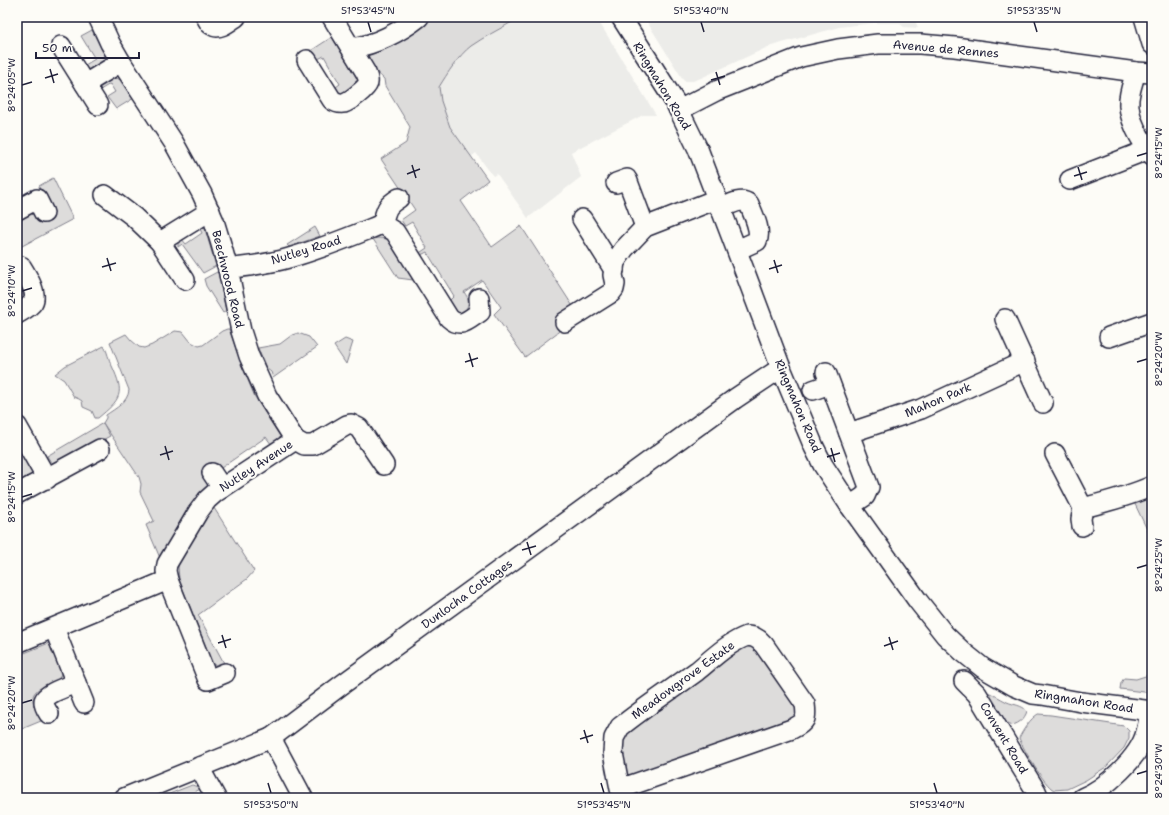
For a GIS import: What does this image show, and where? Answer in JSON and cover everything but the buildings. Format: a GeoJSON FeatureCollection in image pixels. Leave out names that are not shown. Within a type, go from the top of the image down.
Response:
{"type":"FeatureCollection","features":[{"type":"Feature","properties":{"kind":"street","name":"Beechwood Road"},"geometry":{"type":"LineString","coordinates":[[98,17],[121,62],[174,143],[210,211],[228,269],[241,331],[249,356],[267,396],[295,440]]}},
{"type":"Feature","properties":{"kind":"street"},"geometry":{"type":"LineString","coordinates":[[206,17],[211,25],[222,26],[236,17]]}},
{"type":"Feature","properties":{"kind":"street"},"geometry":{"type":"LineString","coordinates":[[311,66],[332,100],[335,102],[344,102],[366,88],[368,79],[366,73],[332,17]]}},
{"type":"Feature","properties":{"kind":"street"},"geometry":{"type":"LineString","coordinates":[[352,48],[366,46],[378,41],[419,17]]}},
{"type":"Feature","properties":{"kind":"street","name":"Ringmahon Road"},"geometry":{"type":"LineString","coordinates":[[621,17],[679,110],[698,149],[781,368],[823,465],[911,592],[945,635],[963,652],[983,668],[1014,686],[1033,694],[1151,711]]}},
{"type":"Feature","properties":{"kind":"street"},"geometry":{"type":"LineString","coordinates":[[1144,17],[1152,44]]}},
{"type":"Feature","properties":{"kind":"street","name":"Avenue de Rennes"},"geometry":{"type":"LineString","coordinates":[[679,110],[722,88],[801,57],[838,49],[878,44],[920,44],[956,47],[1144,72]]}},
{"type":"Feature","properties":{"kind":"street"},"geometry":{"type":"LineString","coordinates":[[61,46],[98,105]]}},
{"type":"Feature","properties":{"kind":"street"},"geometry":{"type":"LineString","coordinates":[[85,84],[121,62]]}},
{"type":"Feature","properties":{"kind":"street"},"geometry":{"type":"LineString","coordinates":[[1070,180],[1150,152],[1139,136],[1130,113],[1129,100],[1144,72]]}},
{"type":"Feature","properties":{"kind":"street"},"geometry":{"type":"LineString","coordinates":[[621,181],[645,227]]}},
{"type":"Feature","properties":{"kind":"street"},"geometry":{"type":"LineString","coordinates":[[105,195],[134,217],[160,242],[185,280]]}},
{"type":"Feature","properties":{"kind":"street"},"geometry":{"type":"LineString","coordinates":[[399,198],[390,204],[386,209],[382,224],[395,232],[449,318],[453,322],[462,324],[479,305]]}},
{"type":"Feature","properties":{"kind":"street"},"geometry":{"type":"LineString","coordinates":[[17,210],[36,199],[44,213]]}},
{"type":"Feature","properties":{"kind":"street"},"geometry":{"type":"LineString","coordinates":[[565,322],[611,293],[615,284],[614,270],[615,262],[618,256],[645,227],[718,204],[743,200],[749,204],[758,230],[759,239],[758,241],[737,250]]}},
{"type":"Feature","properties":{"kind":"street"},"geometry":{"type":"LineString","coordinates":[[160,242],[210,211]]}},
{"type":"Feature","properties":{"kind":"street"},"geometry":{"type":"LineString","coordinates":[[582,219],[614,270]]}},
{"type":"Feature","properties":{"kind":"street","name":"Nutley Road"},"geometry":{"type":"LineString","coordinates":[[228,269],[290,258],[382,224]]}},
{"type":"Feature","properties":{"kind":"street"},"geometry":{"type":"LineString","coordinates":[[17,268],[21,266],[30,283],[34,298],[30,306],[17,314]]}},
{"type":"Feature","properties":{"kind":"street"},"geometry":{"type":"LineString","coordinates":[[1005,319],[1043,403]]}},
{"type":"Feature","properties":{"kind":"street"},"geometry":{"type":"LineString","coordinates":[[1109,337],[1152,322]]}},
{"type":"Feature","properties":{"kind":"street","name":"Mahon Park"},"geometry":{"type":"LineString","coordinates":[[849,433],[921,408],[1025,361]]}},
{"type":"Feature","properties":{"kind":"street","name":"Dunlocha Cottages"},"geometry":{"type":"LineString","coordinates":[[124,798],[271,738],[340,686],[724,407],[781,368]]}},
{"type":"Feature","properties":{"kind":"street"},"geometry":{"type":"LineString","coordinates":[[813,390],[828,378],[869,487],[865,496],[850,506]]}},
{"type":"Feature","properties":{"kind":"street","name":"Nutley Avenue"},"geometry":{"type":"LineString","coordinates":[[168,580],[166,572],[167,564],[203,504],[212,495],[217,481],[295,440],[304,445],[313,445],[344,426],[351,424],[359,428],[384,464]]}},
{"type":"Feature","properties":{"kind":"street"},"geometry":{"type":"LineString","coordinates":[[17,426],[47,479]]}},
{"type":"Feature","properties":{"kind":"street"},"geometry":{"type":"LineString","coordinates":[[17,494],[100,449]]}},
{"type":"Feature","properties":{"kind":"street"},"geometry":{"type":"LineString","coordinates":[[1063,459],[1082,517],[1118,499],[1152,486]]}},
{"type":"Feature","properties":{"kind":"street"},"geometry":{"type":"LineString","coordinates":[[17,643],[168,580],[208,680],[225,673]]}},
{"type":"Feature","properties":{"kind":"street"},"geometry":{"type":"LineString","coordinates":[[54,628],[84,703]]}},
{"type":"Feature","properties":{"kind":"street","name":"Meadowgrove Estate"},"geometry":{"type":"LineString","coordinates":[[747,636],[754,637],[759,640],[769,651],[805,704],[805,720],[792,729],[621,794],[612,754],[614,738],[620,727],[736,640],[747,636]]}},
{"type":"Feature","properties":{"kind":"street","name":"Convent Road"},"geometry":{"type":"LineString","coordinates":[[964,681],[977,694],[1039,798]]}},
{"type":"Feature","properties":{"kind":"street"},"geometry":{"type":"LineString","coordinates":[[49,714],[44,702],[45,698],[49,694],[76,683]]}},
{"type":"Feature","properties":{"kind":"street"},"geometry":{"type":"LineString","coordinates":[[1082,798],[1108,782],[1126,765],[1138,750],[1146,733],[1151,711]]}},
{"type":"Feature","properties":{"kind":"street"},"geometry":{"type":"LineString","coordinates":[[271,738],[303,798]]}},
{"type":"Feature","properties":{"kind":"street"},"geometry":{"type":"LineString","coordinates":[[199,767],[216,798]]}},
{"type":"Feature","properties":{"kind":"shaded area"},"geometry":{"type":"Polygon","coordinates":[[[428,17],[514,17],[512,22],[471,46],[462,54],[439,87],[441,101],[450,127],[488,180],[461,201],[492,247],[521,226],[574,308],[555,320],[562,329],[525,357],[494,314],[501,307],[482,280],[464,292],[468,301],[468,306],[465,311],[461,313],[454,311],[448,302],[454,296],[427,252],[419,256],[418,254],[427,248],[412,222],[405,226],[401,220],[415,210],[381,159],[406,143],[410,127],[385,86],[384,79],[371,64],[369,53],[413,29],[428,17]]]}},
{"type":"Feature","properties":{"kind":"shaded area"},"geometry":{"type":"Polygon","coordinates":[[[523,17],[596,17],[656,115],[643,115],[571,152],[581,177],[528,218],[497,174],[493,176],[476,153],[471,157],[450,127],[441,101],[439,87],[453,66],[472,45],[523,17]]]}},
{"type":"Feature","properties":{"kind":"shaded area"},"geometry":{"type":"Polygon","coordinates":[[[644,17],[914,17],[918,28],[904,27],[899,23],[874,23],[839,27],[768,47],[701,78],[693,81],[684,81],[644,17]]]}},
{"type":"Feature","properties":{"kind":"shaded area"},"geometry":{"type":"Polygon","coordinates":[[[92,30],[105,56],[103,62],[89,72],[85,65],[95,59],[81,36],[92,30]]]}},
{"type":"Feature","properties":{"kind":"shaded area"},"geometry":{"type":"Polygon","coordinates":[[[332,37],[359,82],[342,95],[332,90],[340,84],[324,56],[314,61],[309,52],[332,37]]]}},
{"type":"Feature","properties":{"kind":"shaded area"},"geometry":{"type":"Polygon","coordinates":[[[117,78],[122,81],[134,98],[116,109],[107,97],[115,92],[110,84],[100,90],[99,86],[117,78]]]}},
{"type":"Feature","properties":{"kind":"shaded area"},"geometry":{"type":"Polygon","coordinates":[[[53,178],[73,219],[17,250],[17,214],[40,192],[39,186],[53,178]]]}},
{"type":"Feature","properties":{"kind":"shaded area"},"geometry":{"type":"Polygon","coordinates":[[[199,227],[204,227],[205,229],[216,266],[203,273],[182,244],[178,247],[178,240],[181,238],[186,244],[202,233],[199,227]]]}},
{"type":"Feature","properties":{"kind":"shaded area"},"geometry":{"type":"Polygon","coordinates":[[[315,227],[320,236],[289,247],[287,245],[315,227]]]}},
{"type":"Feature","properties":{"kind":"shaded area"},"geometry":{"type":"Polygon","coordinates":[[[373,239],[388,239],[391,241],[413,280],[398,278],[373,239]]]}},
{"type":"Feature","properties":{"kind":"shaded area"},"geometry":{"type":"Polygon","coordinates":[[[217,272],[226,311],[223,313],[206,286],[204,279],[217,272]]]}},
{"type":"Feature","properties":{"kind":"shaded area"},"geometry":{"type":"Polygon","coordinates":[[[229,329],[255,397],[282,439],[274,448],[266,437],[218,470],[212,484],[188,508],[160,558],[146,525],[154,521],[140,492],[141,484],[139,477],[103,423],[106,415],[124,401],[129,390],[110,342],[126,334],[139,347],[144,348],[152,345],[175,331],[183,332],[191,342],[199,346],[203,345],[229,329]]]}},
{"type":"Feature","properties":{"kind":"shaded area"},"geometry":{"type":"Polygon","coordinates":[[[298,333],[309,337],[317,347],[273,378],[271,372],[266,368],[258,348],[280,344],[292,335],[298,333]]]}},
{"type":"Feature","properties":{"kind":"shaded area"},"geometry":{"type":"Polygon","coordinates":[[[345,339],[353,342],[346,364],[334,346],[345,339]]]}},
{"type":"Feature","properties":{"kind":"shaded area"},"geometry":{"type":"Polygon","coordinates":[[[104,346],[119,383],[119,390],[116,401],[112,406],[98,418],[95,418],[92,411],[83,407],[82,401],[74,397],[64,380],[55,374],[65,366],[104,346]]]}},
{"type":"Feature","properties":{"kind":"shaded area"},"geometry":{"type":"Polygon","coordinates":[[[103,423],[110,436],[61,462],[52,463],[50,461],[47,456],[103,423]]]}},
{"type":"Feature","properties":{"kind":"shaded area"},"geometry":{"type":"Polygon","coordinates":[[[17,438],[33,473],[17,484],[17,438]]]}},
{"type":"Feature","properties":{"kind":"shaded area"},"geometry":{"type":"Polygon","coordinates":[[[1152,493],[1152,540],[1133,500],[1152,493]]]}},
{"type":"Feature","properties":{"kind":"shaded area"},"geometry":{"type":"Polygon","coordinates":[[[214,508],[254,571],[247,579],[198,615],[224,663],[217,665],[212,664],[204,654],[208,652],[179,579],[178,566],[180,560],[206,517],[214,508]]]}},
{"type":"Feature","properties":{"kind":"shaded area"},"geometry":{"type":"Polygon","coordinates":[[[49,643],[61,672],[60,677],[56,681],[36,691],[33,695],[36,711],[41,721],[17,731],[17,656],[49,643]]]}},
{"type":"Feature","properties":{"kind":"shaded area"},"geometry":{"type":"Polygon","coordinates":[[[752,643],[796,700],[797,718],[632,777],[626,774],[620,744],[624,734],[719,660],[752,643]]]}},
{"type":"Feature","properties":{"kind":"shaded area"},"geometry":{"type":"Polygon","coordinates":[[[1152,674],[1152,693],[1120,689],[1124,678],[1136,679],[1152,674]]]}},
{"type":"Feature","properties":{"kind":"shaded area"},"geometry":{"type":"Polygon","coordinates":[[[984,691],[1007,702],[1023,707],[1027,711],[1024,717],[1017,723],[1008,725],[984,691]]]}},
{"type":"Feature","properties":{"kind":"shaded area"},"geometry":{"type":"Polygon","coordinates":[[[1038,714],[1124,726],[1129,731],[1129,738],[1124,748],[1106,767],[1086,780],[1067,789],[1054,790],[1040,775],[1019,738],[1025,728],[1038,714]]]}},
{"type":"Feature","properties":{"kind":"shaded area"},"geometry":{"type":"Polygon","coordinates":[[[192,785],[200,789],[188,796],[189,798],[159,798],[192,785]]]}}]}
